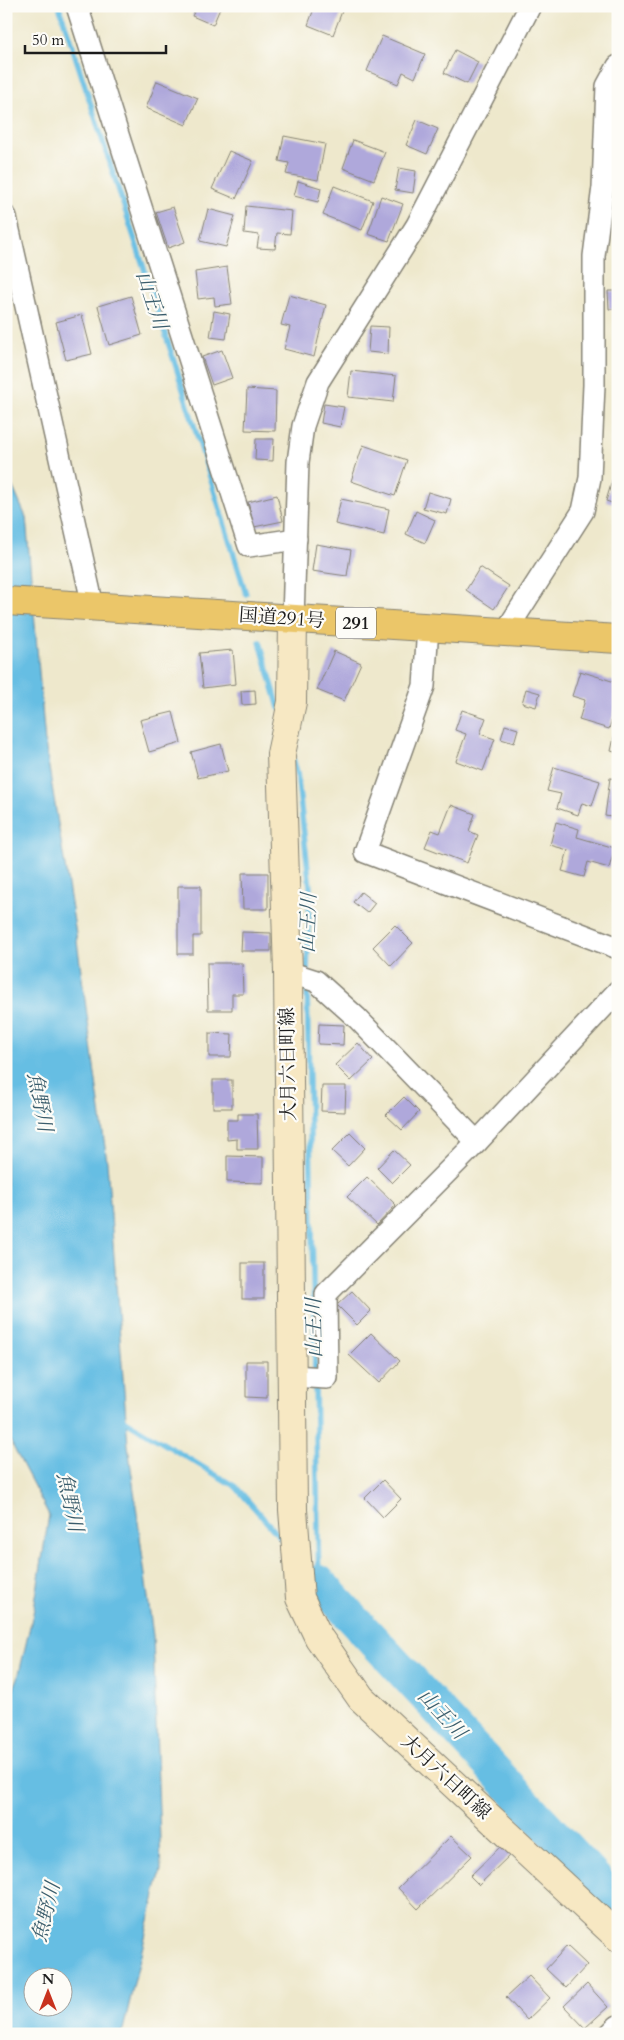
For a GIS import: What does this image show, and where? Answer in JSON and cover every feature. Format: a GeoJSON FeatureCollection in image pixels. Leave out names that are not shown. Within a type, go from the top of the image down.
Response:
{"type":"FeatureCollection","features":[{"type":"Feature","properties":{"kind":"highway","name":"国道291号"},"geometry":{"type":"LineString","coordinates":[[6,601],[428,627],[506,630],[618,639]]}},
{"type":"Feature","properties":{"kind":"main road","name":"大月六日町線"},"geometry":{"type":"LineString","coordinates":[[293,619],[292,702],[281,754],[288,972],[293,1510],[300,1598],[318,1638],[361,1698],[618,1937]]}},
{"type":"Feature","properties":{"kind":"street"},"geometry":{"type":"LineString","coordinates":[[77,6],[249,546],[296,539]]}},
{"type":"Feature","properties":{"kind":"street"},"geometry":{"type":"LineString","coordinates":[[293,619],[298,462],[303,426],[318,382],[417,225],[530,6]]}},
{"type":"Feature","properties":{"kind":"street"},"geometry":{"type":"LineString","coordinates":[[506,630],[583,511],[590,478],[594,385],[594,256],[603,187],[608,86],[618,66]]}},
{"type":"Feature","properties":{"kind":"street"},"geometry":{"type":"LineString","coordinates":[[6,217],[88,605]]}},
{"type":"Feature","properties":{"kind":"street"},"geometry":{"type":"LineString","coordinates":[[428,627],[424,686],[365,852],[618,948]]}},
{"type":"Feature","properties":{"kind":"street"},"geometry":{"type":"LineString","coordinates":[[288,972],[316,981],[356,1018],[477,1142]]}},
{"type":"Feature","properties":{"kind":"street"},"geometry":{"type":"LineString","coordinates":[[291,1376],[327,1378],[326,1294],[477,1142],[618,990]]}},
{"type":"Feature","properties":{"kind":"street"},"geometry":{"type":"LineString","coordinates":[[610,2034],[618,2026]]}},
{"type":"Feature","properties":{"kind":"water","name":"魚野川"},"geometry":{"type":"Polygon","coordinates":[[[6,472],[26,517],[45,743],[76,934],[107,1162],[128,1445],[153,1636],[161,1870],[122,2034],[6,2034],[6,1707],[18,1678],[34,1609],[49,1515],[6,1433],[6,472]]]}},
{"type":"Feature","properties":{"kind":"building"},"geometry":{"type":"Polygon","coordinates":[[[197,6],[221,6],[213,25],[192,16],[197,6]]]}},
{"type":"Feature","properties":{"kind":"building"},"geometry":{"type":"Polygon","coordinates":[[[315,6],[344,6],[333,35],[308,25],[315,6]]]}},
{"type":"Feature","properties":{"kind":"building"},"geometry":{"type":"Polygon","coordinates":[[[382,36],[425,54],[415,78],[403,72],[398,84],[367,71],[382,36]]]}},
{"type":"Feature","properties":{"kind":"building"},"geometry":{"type":"Polygon","coordinates":[[[455,50],[478,62],[467,84],[444,73],[455,50]]]}},
{"type":"Feature","properties":{"kind":"building"},"geometry":{"type":"Polygon","coordinates":[[[157,81],[198,98],[186,125],[146,108],[157,81]]]}},
{"type":"Feature","properties":{"kind":"building"},"geometry":{"type":"Polygon","coordinates":[[[417,120],[438,129],[427,154],[406,145],[417,120]]]}},
{"type":"Feature","properties":{"kind":"building"},"geometry":{"type":"Polygon","coordinates":[[[284,136],[325,144],[318,180],[286,174],[289,163],[279,161],[284,136]]]}},
{"type":"Feature","properties":{"kind":"building"},"geometry":{"type":"Polygon","coordinates":[[[353,140],[385,152],[374,180],[343,168],[353,140]]]}},
{"type":"Feature","properties":{"kind":"building"},"geometry":{"type":"Polygon","coordinates":[[[229,151],[253,161],[236,199],[212,189],[229,151]]]}},
{"type":"Feature","properties":{"kind":"building"},"geometry":{"type":"Polygon","coordinates":[[[399,168],[416,171],[413,193],[395,190],[399,168]]]}},
{"type":"Feature","properties":{"kind":"building"},"geometry":{"type":"Polygon","coordinates":[[[298,181],[321,188],[318,202],[294,196],[298,181]]]}},
{"type":"Feature","properties":{"kind":"building"},"geometry":{"type":"Polygon","coordinates":[[[334,186],[373,201],[362,230],[323,215],[334,186]]]}},
{"type":"Feature","properties":{"kind":"building"},"geometry":{"type":"Polygon","coordinates":[[[381,196],[403,204],[389,241],[368,234],[381,196]]]}},
{"type":"Feature","properties":{"kind":"building"},"geometry":{"type":"Polygon","coordinates":[[[246,206],[292,211],[290,234],[277,233],[275,249],[257,248],[259,235],[244,233],[246,206]]]}},
{"type":"Feature","properties":{"kind":"building"},"geometry":{"type":"Polygon","coordinates":[[[173,207],[185,242],[168,248],[156,212],[173,207]]]}},
{"type":"Feature","properties":{"kind":"building"},"geometry":{"type":"Polygon","coordinates":[[[208,209],[235,216],[226,247],[200,241],[208,209]]]}},
{"type":"Feature","properties":{"kind":"building"},"geometry":{"type":"Polygon","coordinates":[[[227,267],[232,304],[215,306],[214,297],[198,299],[195,272],[227,267]]]}},
{"type":"Feature","properties":{"kind":"building"},"geometry":{"type":"Polygon","coordinates":[[[608,291],[618,291],[618,309],[609,309],[608,291]]]}},
{"type":"Feature","properties":{"kind":"building"},"geometry":{"type":"Polygon","coordinates":[[[289,295],[326,305],[314,357],[284,349],[290,327],[281,325],[289,295]]]}},
{"type":"Feature","properties":{"kind":"building"},"geometry":{"type":"Polygon","coordinates":[[[131,296],[142,335],[109,345],[98,306],[131,296]]]}},
{"type":"Feature","properties":{"kind":"building"},"geometry":{"type":"Polygon","coordinates":[[[214,311],[230,314],[226,339],[210,337],[214,311]]]}},
{"type":"Feature","properties":{"kind":"building"},"geometry":{"type":"Polygon","coordinates":[[[82,315],[92,354],[66,360],[56,322],[82,315]]]}},
{"type":"Feature","properties":{"kind":"building"},"geometry":{"type":"Polygon","coordinates":[[[370,326],[389,327],[388,354],[368,352],[370,326]]]}},
{"type":"Feature","properties":{"kind":"building"},"geometry":{"type":"Polygon","coordinates":[[[222,350],[232,378],[212,385],[202,357],[222,350]]]}},
{"type":"Feature","properties":{"kind":"building"},"geometry":{"type":"Polygon","coordinates":[[[351,371],[396,376],[393,402],[348,397],[351,371]]]}},
{"type":"Feature","properties":{"kind":"building"},"geometry":{"type":"Polygon","coordinates":[[[247,389],[276,391],[275,431],[245,430],[247,389]]]}},
{"type":"Feature","properties":{"kind":"building"},"geometry":{"type":"Polygon","coordinates":[[[324,404],[344,407],[340,427],[321,423],[324,404]]]}},
{"type":"Feature","properties":{"kind":"building"},"geometry":{"type":"Polygon","coordinates":[[[256,439],[274,439],[273,461],[255,460],[256,439]]]}},
{"type":"Feature","properties":{"kind":"building"},"geometry":{"type":"Polygon","coordinates":[[[363,445],[407,460],[395,496],[351,481],[363,445]]]}},
{"type":"Feature","properties":{"kind":"building"},"geometry":{"type":"Polygon","coordinates":[[[618,464],[618,505],[606,501],[618,464]]]}},
{"type":"Feature","properties":{"kind":"building"},"geometry":{"type":"Polygon","coordinates":[[[428,492],[451,499],[447,514],[423,508],[428,492]]]}},
{"type":"Feature","properties":{"kind":"building"},"geometry":{"type":"Polygon","coordinates":[[[277,495],[283,521],[254,527],[248,502],[277,495]]]}},
{"type":"Feature","properties":{"kind":"building"},"geometry":{"type":"Polygon","coordinates":[[[341,499],[389,509],[384,535],[335,524],[341,499]]]}},
{"type":"Feature","properties":{"kind":"building"},"geometry":{"type":"Polygon","coordinates":[[[416,511],[435,520],[425,543],[406,534],[416,511]]]}},
{"type":"Feature","properties":{"kind":"building"},"geometry":{"type":"Polygon","coordinates":[[[316,544],[351,550],[347,576],[312,571],[316,544]]]}},
{"type":"Feature","properties":{"kind":"building"},"geometry":{"type":"Polygon","coordinates":[[[480,567],[509,586],[494,609],[466,590],[480,567]]]}},
{"type":"Feature","properties":{"kind":"building"},"geometry":{"type":"Polygon","coordinates":[[[233,650],[236,684],[203,688],[199,653],[233,650]]]}},
{"type":"Feature","properties":{"kind":"building"},"geometry":{"type":"Polygon","coordinates":[[[334,651],[361,663],[344,701],[317,690],[334,651]]]}},
{"type":"Feature","properties":{"kind":"building"},"geometry":{"type":"Polygon","coordinates":[[[580,671],[618,683],[618,699],[609,729],[579,720],[585,700],[572,696],[580,671]]]}},
{"type":"Feature","properties":{"kind":"building"},"geometry":{"type":"Polygon","coordinates":[[[526,689],[540,693],[536,707],[522,703],[526,689]]]}},
{"type":"Feature","properties":{"kind":"building"},"geometry":{"type":"Polygon","coordinates":[[[255,690],[256,704],[242,705],[241,691],[255,690]]]}},
{"type":"Feature","properties":{"kind":"building"},"geometry":{"type":"Polygon","coordinates":[[[462,710],[486,718],[480,734],[495,739],[483,771],[456,761],[466,734],[455,730],[462,710]]]}},
{"type":"Feature","properties":{"kind":"building"},"geometry":{"type":"Polygon","coordinates":[[[173,712],[181,743],[149,752],[140,720],[173,712]]]}},
{"type":"Feature","properties":{"kind":"building"},"geometry":{"type":"Polygon","coordinates":[[[618,724],[618,753],[611,751],[618,724]]]}},
{"type":"Feature","properties":{"kind":"building"},"geometry":{"type":"Polygon","coordinates":[[[505,725],[518,729],[514,743],[501,739],[505,725]]]}},
{"type":"Feature","properties":{"kind":"building"},"geometry":{"type":"Polygon","coordinates":[[[221,744],[228,771],[198,778],[191,752],[221,744]]]}},
{"type":"Feature","properties":{"kind":"building"},"geometry":{"type":"Polygon","coordinates":[[[554,767],[600,781],[592,806],[582,803],[578,815],[557,808],[561,794],[547,791],[554,767]]]}},
{"type":"Feature","properties":{"kind":"building"},"geometry":{"type":"Polygon","coordinates":[[[610,778],[618,779],[618,818],[605,816],[610,778]]]}},
{"type":"Feature","properties":{"kind":"building"},"geometry":{"type":"Polygon","coordinates":[[[451,805],[475,814],[469,831],[478,835],[467,863],[425,847],[432,830],[440,833],[451,805]]]}},
{"type":"Feature","properties":{"kind":"building"},"geometry":{"type":"Polygon","coordinates":[[[556,822],[579,829],[577,837],[615,848],[609,868],[588,862],[584,877],[562,871],[568,850],[550,845],[556,822]]]}},
{"type":"Feature","properties":{"kind":"building"},"geometry":{"type":"Polygon","coordinates":[[[242,873],[268,873],[268,909],[243,909],[242,873]]]}},
{"type":"Feature","properties":{"kind":"building"},"geometry":{"type":"Polygon","coordinates":[[[178,886],[201,886],[201,936],[193,936],[193,954],[178,954],[178,886]]]}},
{"type":"Feature","properties":{"kind":"building"},"geometry":{"type":"Polygon","coordinates":[[[361,892],[375,903],[367,913],[353,902],[361,892]]]}},
{"type":"Feature","properties":{"kind":"building"},"geometry":{"type":"Polygon","coordinates":[[[395,925],[413,943],[391,966],[373,947],[395,925]]]}},
{"type":"Feature","properties":{"kind":"building"},"geometry":{"type":"Polygon","coordinates":[[[242,932],[271,933],[271,951],[241,951],[242,932]]]}},
{"type":"Feature","properties":{"kind":"building"},"geometry":{"type":"Polygon","coordinates":[[[207,963],[242,963],[243,994],[232,994],[232,1010],[208,1010],[207,963]]]}},
{"type":"Feature","properties":{"kind":"building"},"geometry":{"type":"Polygon","coordinates":[[[319,1024],[344,1025],[343,1045],[318,1044],[319,1024]]]}},
{"type":"Feature","properties":{"kind":"building"},"geometry":{"type":"Polygon","coordinates":[[[209,1033],[232,1034],[231,1057],[209,1057],[209,1033]]]}},
{"type":"Feature","properties":{"kind":"building"},"geometry":{"type":"Polygon","coordinates":[[[358,1043],[373,1060],[351,1081],[335,1065],[358,1043]]]}},
{"type":"Feature","properties":{"kind":"building"},"geometry":{"type":"Polygon","coordinates":[[[213,1080],[232,1080],[232,1108],[213,1108],[213,1080]]]}},
{"type":"Feature","properties":{"kind":"building"},"geometry":{"type":"Polygon","coordinates":[[[322,1086],[346,1086],[345,1112],[321,1111],[322,1086]]]}},
{"type":"Feature","properties":{"kind":"building"},"geometry":{"type":"Polygon","coordinates":[[[404,1097],[419,1112],[402,1130],[386,1115],[404,1097]]]}},
{"type":"Feature","properties":{"kind":"building"},"geometry":{"type":"Polygon","coordinates":[[[238,1114],[257,1114],[258,1149],[237,1149],[237,1139],[227,1140],[227,1120],[238,1120],[238,1114]]]}},
{"type":"Feature","properties":{"kind":"building"},"geometry":{"type":"Polygon","coordinates":[[[350,1133],[365,1148],[348,1166],[332,1151],[350,1133]]]}},
{"type":"Feature","properties":{"kind":"building"},"geometry":{"type":"Polygon","coordinates":[[[394,1150],[410,1165],[392,1183],[377,1168],[394,1150]]]}},
{"type":"Feature","properties":{"kind":"building"},"geometry":{"type":"Polygon","coordinates":[[[227,1156],[263,1157],[263,1183],[227,1182],[227,1156]]]}},
{"type":"Feature","properties":{"kind":"building"},"geometry":{"type":"Polygon","coordinates":[[[367,1177],[396,1205],[377,1225],[347,1197],[367,1177]]]}},
{"type":"Feature","properties":{"kind":"building"},"geometry":{"type":"Polygon","coordinates":[[[242,1263],[264,1263],[264,1299],[242,1299],[242,1263]]]}},
{"type":"Feature","properties":{"kind":"building"},"geometry":{"type":"Polygon","coordinates":[[[352,1291],[371,1311],[357,1325],[337,1305],[352,1291]]]}},
{"type":"Feature","properties":{"kind":"building"},"geometry":{"type":"Polygon","coordinates":[[[371,1333],[400,1361],[379,1383],[349,1355],[371,1333]]]}},
{"type":"Feature","properties":{"kind":"building"},"geometry":{"type":"Polygon","coordinates":[[[246,1361],[267,1361],[267,1398],[246,1397],[246,1361]]]}},
{"type":"Feature","properties":{"kind":"building"},"geometry":{"type":"Polygon","coordinates":[[[383,1480],[401,1499],[383,1517],[365,1498],[383,1480]]]}},
{"type":"Feature","properties":{"kind":"building"},"geometry":{"type":"Polygon","coordinates":[[[451,1836],[472,1856],[418,1909],[398,1888],[451,1836]]]}},
{"type":"Feature","properties":{"kind":"building"},"geometry":{"type":"Polygon","coordinates":[[[503,1844],[512,1853],[479,1885],[470,1876],[503,1844]]]}},
{"type":"Feature","properties":{"kind":"building"},"geometry":{"type":"Polygon","coordinates":[[[567,1946],[587,1965],[566,1988],[546,1969],[567,1946]]]}},
{"type":"Feature","properties":{"kind":"building"},"geometry":{"type":"Polygon","coordinates":[[[529,1976],[550,1998],[527,2020],[506,1997],[529,1976]]]}},
{"type":"Feature","properties":{"kind":"building"},"geometry":{"type":"Polygon","coordinates":[[[587,1984],[608,2007],[585,2028],[564,2006],[587,1984]]]}},
{"type":"Feature","properties":{"kind":"waterway","name":"山王川"},"geometry":{"type":"LineString","coordinates":[[59,6],[176,367],[246,594]]}},
{"type":"Feature","properties":{"kind":"waterway","name":"山王川"},"geometry":{"type":"LineString","coordinates":[[260,642],[279,708]]}},
{"type":"Feature","properties":{"kind":"waterway","name":"山王川"},"geometry":{"type":"LineString","coordinates":[[293,758],[297,772],[310,887],[307,972]]}},
{"type":"Feature","properties":{"kind":"waterway","name":"山王川"},"geometry":{"type":"LineString","coordinates":[[307,982],[315,1372]]}},
{"type":"Feature","properties":{"kind":"waterway","name":"山王川"},"geometry":{"type":"LineString","coordinates":[[315,1381],[319,1582]]}},
{"type":"Feature","properties":{"kind":"waterway"},"geometry":{"type":"LineString","coordinates":[[121,1418],[236,1487],[286,1544]]}},
{"type":"Feature","properties":{"kind":"waterway","name":"山王川"},"geometry":{"type":"LineString","coordinates":[[319,1582],[618,1903]]}}]}
